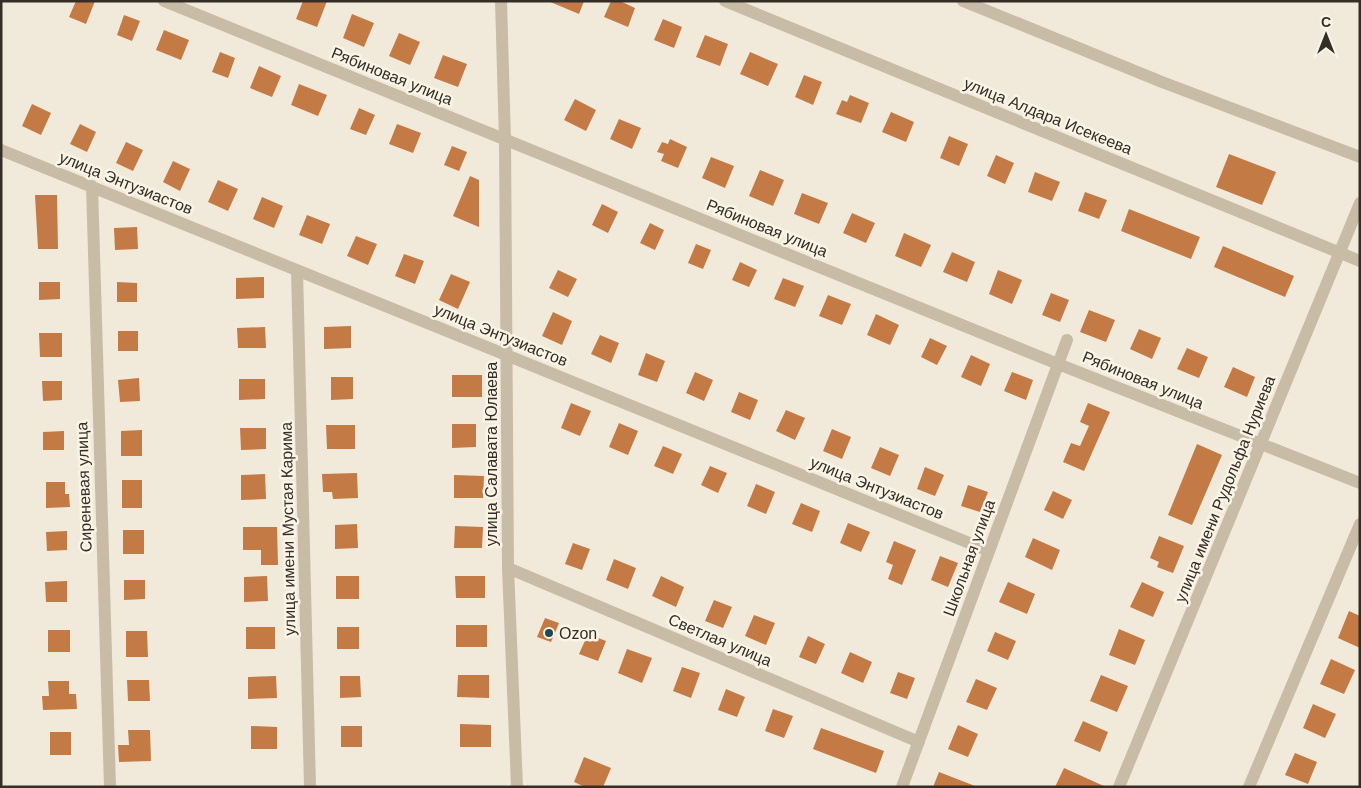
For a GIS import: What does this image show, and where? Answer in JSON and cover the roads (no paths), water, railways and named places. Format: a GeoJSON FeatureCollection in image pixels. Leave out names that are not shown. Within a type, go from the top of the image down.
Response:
{"type":"FeatureCollection","features":[{"type":"Feature","properties":{"kind":"street","name":"Рябиновая улица"},"geometry":{"type":"LineString","coordinates":[[164,1],[1058,364],[1360,483]]}},
{"type":"Feature","properties":{"kind":"street","name":"улица Салавата Юлаева"},"geometry":{"type":"LineString","coordinates":[[502,1],[505,140],[508,568],[517,787]]}},
{"type":"Feature","properties":{"kind":"street","name":"улица Алдара Исекеева"},"geometry":{"type":"LineString","coordinates":[[724,1],[1360,261]]}},
{"type":"Feature","properties":{"kind":"street"},"geometry":{"type":"LineString","coordinates":[[963,1],[1162,82],[1360,157]]}},
{"type":"Feature","properties":{"kind":"street","name":"улица Энтузиастов"},"geometry":{"type":"LineString","coordinates":[[1,150],[989,551]]}},
{"type":"Feature","properties":{"kind":"street","name":"Сиреневая улица"},"geometry":{"type":"LineString","coordinates":[[92,186],[110,787]]}},
{"type":"Feature","properties":{"kind":"street","name":"улица имени Рудольфа Нуриева"},"geometry":{"type":"LineString","coordinates":[[1119,787],[1360,203]]}},
{"type":"Feature","properties":{"kind":"street","name":"улица имени Мустая Карима"},"geometry":{"type":"LineString","coordinates":[[297,270],[310,787]]}},
{"type":"Feature","properties":{"kind":"street","name":"Школьная улица"},"geometry":{"type":"LineString","coordinates":[[902,787],[1067,340]]}},
{"type":"Feature","properties":{"kind":"street"},"geometry":{"type":"LineString","coordinates":[[1249,787],[1360,524]]}},
{"type":"Feature","properties":{"kind":"street","name":"Светлая улица"},"geometry":{"type":"LineString","coordinates":[[508,568],[918,742]]}},
{"type":"Feature","properties":{"kind":"place","name":"Ozon"},"geometry":{"type":"Point","coordinates":[549,633]}}]}
